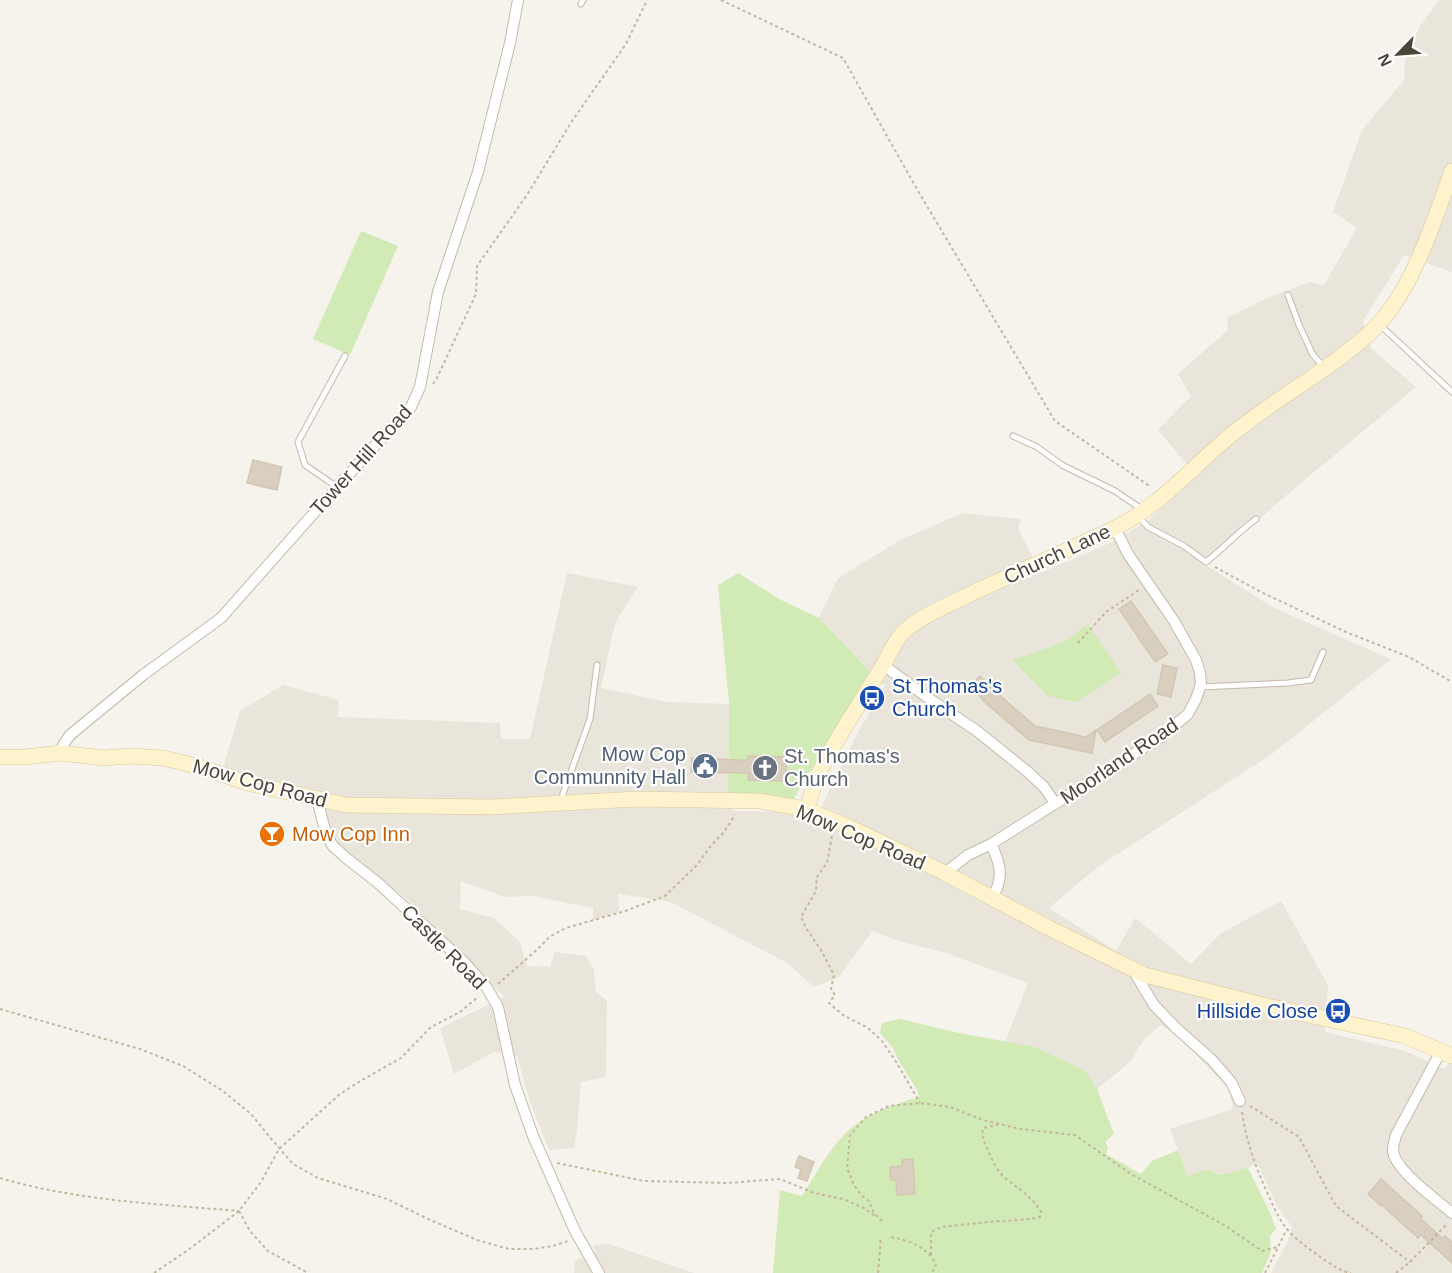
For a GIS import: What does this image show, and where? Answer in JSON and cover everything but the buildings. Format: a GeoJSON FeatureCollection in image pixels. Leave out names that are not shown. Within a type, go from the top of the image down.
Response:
{"type":"FeatureCollection","features":[{"type":"Feature","properties":{"kind":"street","name":"Tower Hill Road"},"geometry":{"type":"LineString","coordinates":[[62,753],[63,745],[70,735],[143,675],[221,618],[411,407],[420,387],[438,292],[478,172],[510,43],[518,0]]}},
{"type":"Feature","properties":{"kind":"street","name":"Church Lane"},"geometry":{"type":"LineString","coordinates":[[806,809],[821,770],[896,642],[907,629],[922,618],[1012,574],[1115,528],[1141,513],[1254,416],[1326,368],[1379,324],[1404,289],[1421,252],[1452,171]]}},
{"type":"Feature","properties":{"kind":"street"},"geometry":{"type":"LineString","coordinates":[[1115,528],[1128,554],[1174,621],[1196,660],[1200,673],[1200,687]]}},
{"type":"Feature","properties":{"kind":"street"},"geometry":{"type":"LineString","coordinates":[[884,665],[994,744],[1044,787],[1055,803]]}},
{"type":"Feature","properties":{"kind":"street","name":"Moorland Road"},"geometry":{"type":"LineString","coordinates":[[945,873],[969,855],[991,844],[1161,737],[1188,714],[1200,687]]}},
{"type":"Feature","properties":{"kind":"street","name":"Mow Cop Road"},"geometry":{"type":"LineString","coordinates":[[0,757],[62,753],[104,758],[130,756],[164,758],[204,768],[247,783],[346,805],[491,807],[637,800],[760,801],[806,809],[945,873],[1145,975],[1268,1006],[1405,1036],[1446,1053]]}},
{"type":"Feature","properties":{"kind":"street","name":"Castle Road"},"geometry":{"type":"LineString","coordinates":[[317,799],[325,830],[332,845],[378,883],[465,963],[489,991],[498,1007],[515,1085],[532,1136],[579,1237],[599,1273]]}},
{"type":"Feature","properties":{"kind":"street"},"geometry":{"type":"LineString","coordinates":[[991,844],[999,865],[1000,878],[992,898]]}},
{"type":"Feature","properties":{"kind":"street"},"geometry":{"type":"LineString","coordinates":[[1133,969],[1154,1005],[1212,1060],[1231,1082],[1240,1101]]}},
{"type":"Feature","properties":{"kind":"street"},"geometry":{"type":"LineString","coordinates":[[1446,1053],[1396,1135],[1393,1151],[1403,1171],[1452,1215]]}},
{"type":"Feature","properties":{"kind":"lane"},"geometry":{"type":"LineString","coordinates":[[1287,295],[1313,356],[1326,368]]}},
{"type":"Feature","properties":{"kind":"lane"},"geometry":{"type":"LineString","coordinates":[[1379,324],[1452,392]]}},
{"type":"Feature","properties":{"kind":"lane"},"geometry":{"type":"LineString","coordinates":[[337,487],[305,465],[298,442],[345,356]]}},
{"type":"Feature","properties":{"kind":"lane"},"geometry":{"type":"LineString","coordinates":[[1013,436],[1037,447],[1062,465],[1115,491],[1141,513],[1148,526],[1184,546],[1206,562],[1256,519]]}},
{"type":"Feature","properties":{"kind":"lane"},"geometry":{"type":"LineString","coordinates":[[1200,687],[1311,680],[1323,652]]}},
{"type":"Feature","properties":{"kind":"lane"},"geometry":{"type":"LineString","coordinates":[[560,803],[590,719],[597,665]]}},
{"type":"Feature","properties":{"kind":"path"},"geometry":{"type":"LineString","coordinates":[[420,387],[430,386],[436,380],[476,294],[477,266],[527,195],[572,121],[626,44],[647,0]]}},
{"type":"Feature","properties":{"kind":"path"},"geometry":{"type":"LineString","coordinates":[[721,0],[843,58],[918,191],[1055,421],[1163,496]]}},
{"type":"Feature","properties":{"kind":"path"},"geometry":{"type":"LineString","coordinates":[[1206,562],[1261,592],[1346,632],[1409,657],[1452,682]]}},
{"type":"Feature","properties":{"kind":"path"},"geometry":{"type":"LineString","coordinates":[[1078,643],[1106,612],[1148,584]]}},
{"type":"Feature","properties":{"kind":"path"},"geometry":{"type":"LineString","coordinates":[[154,1273],[239,1211],[261,1182],[279,1149],[340,1094],[401,1058],[431,1027],[460,1012],[489,991],[549,937],[566,928],[626,911],[665,896],[698,864],[724,832],[731,822],[739,801]]}},
{"type":"Feature","properties":{"kind":"path"},"geometry":{"type":"LineString","coordinates":[[836,822],[827,862],[817,878],[816,891],[801,918],[834,975],[831,989],[835,995],[829,1003],[843,1015],[868,1028],[882,1041],[920,1103]]}},
{"type":"Feature","properties":{"kind":"path"},"geometry":{"type":"LineString","coordinates":[[0,1009],[140,1049],[183,1066],[223,1091],[251,1114],[293,1164],[318,1178],[387,1199],[477,1240],[509,1249],[533,1250],[579,1237]]}},
{"type":"Feature","properties":{"kind":"path"},"geometry":{"type":"LineString","coordinates":[[1240,1101],[1299,1137],[1336,1206],[1410,1262]]}},
{"type":"Feature","properties":{"kind":"path"},"geometry":{"type":"LineString","coordinates":[[1240,1101],[1248,1144],[1258,1173],[1276,1212],[1287,1229],[1329,1263],[1345,1272],[1352,1273]]}},
{"type":"Feature","properties":{"kind":"path"},"geometry":{"type":"LineString","coordinates":[[544,1162],[644,1181],[727,1184],[780,1179],[814,1193],[843,1199],[864,1208],[882,1221],[874,1213],[869,1201],[854,1185],[847,1168],[850,1135],[866,1117],[881,1109],[920,1103],[950,1107],[983,1120],[1020,1129],[1075,1135],[1131,1174],[1226,1226],[1262,1251],[1277,1247]]}},
{"type":"Feature","properties":{"kind":"path"},"geometry":{"type":"LineString","coordinates":[[931,1255],[931,1232],[941,1227],[998,1221],[1027,1221],[1040,1217],[1041,1212],[1037,1204],[1001,1174],[985,1144],[983,1128],[1000,1124]]}},
{"type":"Feature","properties":{"kind":"path"},"geometry":{"type":"LineString","coordinates":[[0,1179],[28,1187],[98,1199],[239,1211]]}},
{"type":"Feature","properties":{"kind":"path"},"geometry":{"type":"LineString","coordinates":[[239,1211],[250,1231],[268,1251],[308,1273]]}},
{"type":"Feature","properties":{"kind":"path"},"geometry":{"type":"LineString","coordinates":[[1396,1273],[1445,1226],[1452,1215]]}},
{"type":"Feature","properties":{"kind":"path"},"geometry":{"type":"LineString","coordinates":[[1265,1273],[1287,1229]]}},
{"type":"Feature","properties":{"kind":"path"},"geometry":{"type":"LineString","coordinates":[[878,1273],[881,1237]]}},
{"type":"Feature","properties":{"kind":"path"},"geometry":{"type":"LineString","coordinates":[[891,1237],[907,1241],[931,1255],[936,1264],[932,1273]]}},
{"type":"Feature","properties":{"kind":"shaded area"},"geometry":{"type":"Polygon","coordinates":[[[1439,0],[1452,0],[1452,272],[1404,255],[1363,321],[1371,348],[1416,387],[1283,498],[1207,566],[1274,608],[1391,659],[1272,754],[1099,866],[1049,908],[1116,951],[1135,918],[1191,964],[1220,934],[1281,901],[1328,985],[1325,1032],[1405,1051],[1445,1069],[1452,1058],[1452,1273],[1271,1273],[1288,1241],[1292,1227],[1277,1206],[1257,1163],[1248,1168],[1220,1175],[1188,1177],[1170,1129],[1233,1109],[1228,1088],[1177,1035],[1160,1025],[1143,1041],[1130,1062],[1097,1089],[1086,1072],[1035,1047],[1005,1042],[1028,983],[943,952],[899,941],[872,931],[839,977],[814,987],[787,963],[671,902],[618,894],[619,912],[593,920],[593,908],[532,896],[505,897],[461,881],[460,909],[494,918],[520,942],[527,966],[550,967],[555,952],[586,956],[594,970],[596,992],[607,1001],[606,1077],[581,1082],[574,1148],[549,1150],[530,1102],[517,1056],[494,1052],[454,1074],[440,1028],[504,997],[403,896],[342,849],[331,830],[326,814],[325,797],[253,780],[223,768],[240,711],[283,685],[339,700],[338,717],[500,723],[501,739],[530,739],[567,573],[638,587],[615,623],[601,688],[667,702],[729,704],[728,796],[733,811],[786,812],[817,824],[824,801],[857,734],[885,686],[819,618],[838,578],[899,541],[962,513],[1021,519],[1018,528],[1040,573],[1112,542],[1149,520],[1195,474],[1158,430],[1191,396],[1178,374],[1228,330],[1227,318],[1269,297],[1310,282],[1324,285],[1357,228],[1333,212],[1362,130],[1405,79],[1407,45],[1439,0]]]}},
{"type":"Feature","properties":{"kind":"shaded area"},"geometry":{"type":"Polygon","coordinates":[[[606,1243],[694,1273],[574,1273],[575,1261],[596,1251],[593,1246],[606,1243]]]}},
{"type":"Feature","properties":{"kind":"green space"},"geometry":{"type":"Polygon","coordinates":[[[361,231],[398,246],[350,355],[313,339],[361,231]]]}},
{"type":"Feature","properties":{"kind":"green space"},"geometry":{"type":"Polygon","coordinates":[[[738,573],[781,600],[819,618],[870,671],[793,800],[728,796],[729,704],[718,585],[738,573]]]}},
{"type":"Feature","properties":{"kind":"green space"},"geometry":{"type":"Polygon","coordinates":[[[1088,624],[1121,673],[1077,702],[1048,696],[1012,660],[1068,639],[1088,624]]]}},
{"type":"Feature","properties":{"kind":"green space"},"geometry":{"type":"Polygon","coordinates":[[[900,1019],[1035,1047],[1086,1072],[1097,1089],[1114,1134],[1105,1142],[1108,1147],[1106,1154],[1141,1174],[1152,1161],[1178,1150],[1188,1177],[1206,1169],[1220,1175],[1248,1168],[1276,1229],[1270,1236],[1271,1252],[1262,1273],[773,1273],[780,1190],[802,1196],[827,1156],[850,1129],[873,1114],[919,1097],[893,1048],[880,1033],[882,1023],[900,1019]]]}},
{"type":"Feature","properties":{"kind":"place","name":"St Thomas's Church"},"geometry":{"type":"Point","coordinates":[872,698]}},
{"type":"Feature","properties":{"kind":"place","name":"Mow Cop Communnity Hall"},"geometry":{"type":"Point","coordinates":[705,766]}},
{"type":"Feature","properties":{"kind":"place","name":"St. Thomas's Church"},"geometry":{"type":"Point","coordinates":[765,768]}},
{"type":"Feature","properties":{"kind":"place","name":"Mow Cop Inn"},"geometry":{"type":"Point","coordinates":[272,834]}},
{"type":"Feature","properties":{"kind":"place","name":"Hillside Close"},"geometry":{"type":"Point","coordinates":[1338,1011]}}]}
